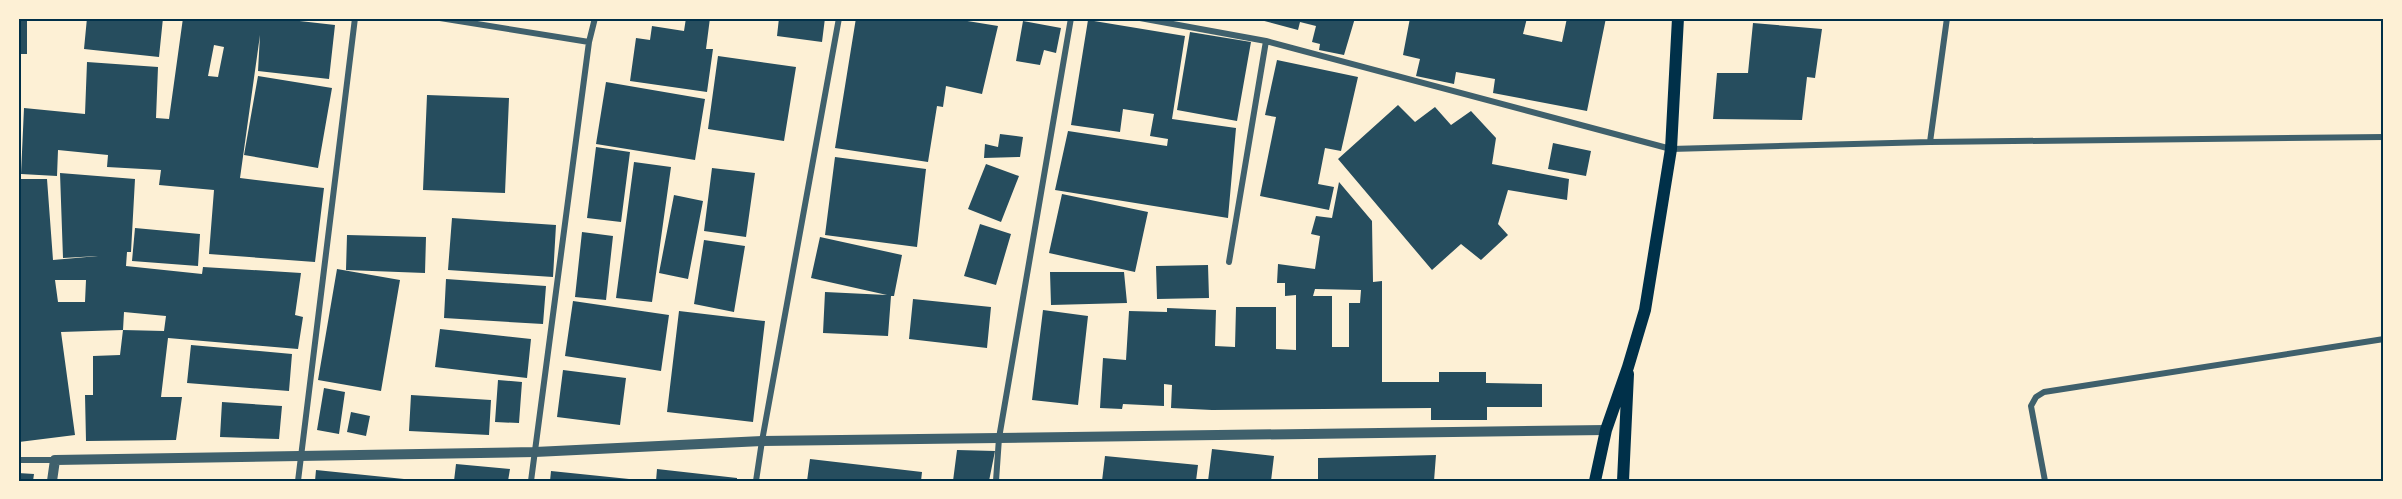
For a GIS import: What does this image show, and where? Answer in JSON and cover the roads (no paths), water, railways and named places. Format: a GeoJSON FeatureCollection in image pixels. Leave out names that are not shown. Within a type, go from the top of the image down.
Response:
{"type":"FeatureCollection","features":[{"type":"Feature","properties":{"kind":"main road"},"geometry":{"type":"LineString","coordinates":[[1595,481],[1606,429],[1628,367],[1644,310],[1671,149],[1678,18]]}},
{"type":"Feature","properties":{"kind":"main road"},"geometry":{"type":"LineString","coordinates":[[1623,481],[1628,367]]}},
{"type":"Feature","properties":{"kind":"street"},"geometry":{"type":"LineString","coordinates":[[298,481],[355,18]]}},
{"type":"Feature","properties":{"kind":"street"},"geometry":{"type":"LineString","coordinates":[[440,18],[589,42]]}},
{"type":"Feature","properties":{"kind":"street"},"geometry":{"type":"LineString","coordinates":[[531,481],[589,42],[596,18]]}},
{"type":"Feature","properties":{"kind":"street"},"geometry":{"type":"LineString","coordinates":[[756,481],[838,18]]}},
{"type":"Feature","properties":{"kind":"street"},"geometry":{"type":"LineString","coordinates":[[996,481],[999,438],[1071,18]]}},
{"type":"Feature","properties":{"kind":"street"},"geometry":{"type":"LineString","coordinates":[[1140,18],[1266,41],[1671,149],[1930,142],[2384,137]]}},
{"type":"Feature","properties":{"kind":"street"},"geometry":{"type":"LineString","coordinates":[[1930,142],[1947,18]]}},
{"type":"Feature","properties":{"kind":"street"},"geometry":{"type":"LineString","coordinates":[[1229,262],[1266,41]]}},
{"type":"Feature","properties":{"kind":"street"},"geometry":{"type":"LineString","coordinates":[[2045,481],[2031,406],[2036,397],[2044,392],[2384,339]]}},
{"type":"Feature","properties":{"kind":"street"},"geometry":{"type":"LineString","coordinates":[[18,460],[535,452],[762,441],[1606,429]]}},
{"type":"Feature","properties":{"kind":"street"},"geometry":{"type":"LineString","coordinates":[[52,481],[55,460]]}}]}
